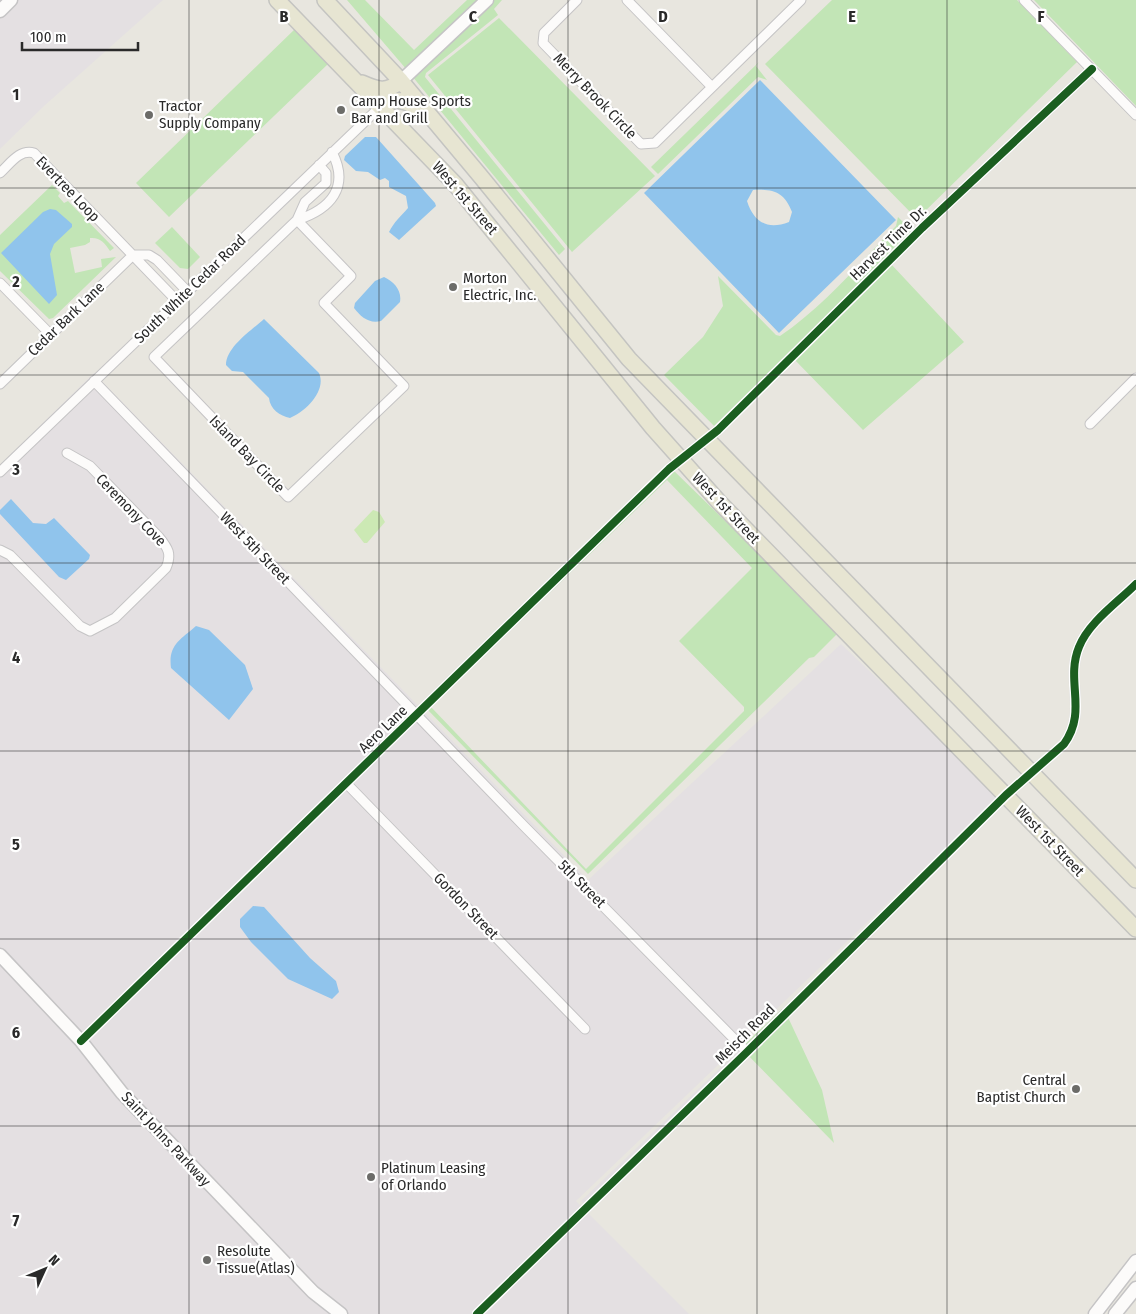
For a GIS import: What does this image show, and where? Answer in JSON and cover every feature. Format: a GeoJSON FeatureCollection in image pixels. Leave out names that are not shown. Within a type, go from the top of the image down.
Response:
{"type":"FeatureCollection","features":[{"type":"Feature","properties":{"kind":"main road","name":"West 1st Street"},"geometry":{"type":"LineString","coordinates":[[277,0],[357,81],[488,222],[615,382],[681,460],[757,541],[1136,929]]}},
{"type":"Feature","properties":{"kind":"main road","name":"West 1st Street"},"geometry":{"type":"LineString","coordinates":[[325,0],[401,81],[612,340],[706,440],[1136,880]]}},
{"type":"Feature","properties":{"kind":"main road"},"geometry":{"type":"LineString","coordinates":[[357,81],[379,90],[387,90],[401,81]]}},
{"type":"Feature","properties":{"kind":"main road"},"geometry":{"type":"LineString","coordinates":[[380,106],[396,99],[406,101],[428,113]]}},
{"type":"Feature","properties":{"kind":"street"},"geometry":{"type":"LineString","coordinates":[[0,11],[11,0]]}},
{"type":"Feature","properties":{"kind":"street"},"geometry":{"type":"LineString","coordinates":[[401,81],[487,0]]}},
{"type":"Feature","properties":{"kind":"street","name":"Merry Brook Circle"},"geometry":{"type":"LineString","coordinates":[[577,0],[544,33],[543,43],[641,144],[655,143],[802,0]]}},
{"type":"Feature","properties":{"kind":"street"},"geometry":{"type":"LineString","coordinates":[[628,0],[712,87]]}},
{"type":"Feature","properties":{"kind":"street"},"geometry":{"type":"LineString","coordinates":[[1024,0],[1136,115]]}},
{"type":"Feature","properties":{"kind":"street","name":"Harvest Time Dr."},"geometry":{"type":"LineString","coordinates":[[706,440],[922,228],[1092,69]]}},
{"type":"Feature","properties":{"kind":"street","name":"South White Cedar Road"},"geometry":{"type":"LineString","coordinates":[[0,472],[380,106]]}},
{"type":"Feature","properties":{"kind":"street","name":"Evertree Loop"},"geometry":{"type":"LineString","coordinates":[[0,173],[21,153],[27,151],[34,153],[177,301]]}},
{"type":"Feature","properties":{"kind":"street","name":"Island Bay Circle"},"geometry":{"type":"LineString","coordinates":[[297,220],[318,212],[336,192],[340,176],[339,166],[332,152]]}},
{"type":"Feature","properties":{"kind":"street","name":"Island Bay Circle"},"geometry":{"type":"LineString","coordinates":[[297,220],[351,276],[324,303],[404,386],[288,497],[154,357],[297,220],[305,202],[326,183],[326,173],[319,165]]}},
{"type":"Feature","properties":{"kind":"street"},"geometry":{"type":"LineString","coordinates":[[133,255],[149,255],[157,260],[187,291]]}},
{"type":"Feature","properties":{"kind":"street","name":"Cedar Bark Lane"},"geometry":{"type":"LineString","coordinates":[[0,384],[133,255]]}},
{"type":"Feature","properties":{"kind":"street"},"geometry":{"type":"LineString","coordinates":[[0,283],[51,334]]}},
{"type":"Feature","properties":{"kind":"street"},"geometry":{"type":"LineString","coordinates":[[1090,424],[1136,378]]}},
{"type":"Feature","properties":{"kind":"street","name":"West 5th Street"},"geometry":{"type":"LineString","coordinates":[[94,380],[418,714]]}},
{"type":"Feature","properties":{"kind":"street","name":"Aero Lane"},"geometry":{"type":"LineString","coordinates":[[81,1041],[347,784],[557,577],[681,460],[706,440]]}},
{"type":"Feature","properties":{"kind":"street","name":"Ceremony Cove"},"geometry":{"type":"LineString","coordinates":[[0,550],[10,555],[80,626],[90,631],[115,618],[166,568],[170,558],[168,549],[158,537],[90,466],[67,453]]}},
{"type":"Feature","properties":{"kind":"street","name":"Meisch Road"},"geometry":{"type":"LineString","coordinates":[[477,1314],[747,1052],[1006,795],[1064,744],[1070,735],[1076,718],[1074,682],[1079,647],[1089,629],[1136,584]]}},
{"type":"Feature","properties":{"kind":"street","name":"5th Street"},"geometry":{"type":"LineString","coordinates":[[418,714],[523,825],[747,1052]]}},
{"type":"Feature","properties":{"kind":"street","name":"Gordon Street"},"geometry":{"type":"LineString","coordinates":[[347,784],[585,1029]]}},
{"type":"Feature","properties":{"kind":"street","name":"Saint Johns Parkway"},"geometry":{"type":"LineString","coordinates":[[0,955],[81,1041],[122,1093],[197,1172],[313,1292],[341,1314]]}},
{"type":"Feature","properties":{"kind":"street"},"geometry":{"type":"LineString","coordinates":[[1095,1314],[1136,1261]]}},
{"type":"Feature","properties":{"kind":"street"},"geometry":{"type":"LineString","coordinates":[[1115,1314],[1136,1288]]}},
{"type":"Feature","properties":{"kind":"shaded area"},"geometry":{"type":"Polygon","coordinates":[[[0,0],[163,0],[44,106],[0,149],[0,0]]]}},
{"type":"Feature","properties":{"kind":"shaded area"},"geometry":{"type":"Polygon","coordinates":[[[94,373],[588,880],[841,644],[1000,795],[576,1201],[689,1314],[0,1314],[0,465],[94,373]]]}},
{"type":"Feature","properties":{"kind":"shaded area"},"geometry":{"type":"Polygon","coordinates":[[[741,1048],[746,1053],[587,1207],[581,1201],[741,1048]]]}},
{"type":"Feature","properties":{"kind":"green space"},"geometry":{"type":"Polygon","coordinates":[[[347,0],[365,0],[414,50],[467,0],[481,0],[407,70],[347,0]]]}},
{"type":"Feature","properties":{"kind":"green space"},"geometry":{"type":"Polygon","coordinates":[[[493,0],[502,0],[494,9],[498,15],[426,73],[425,77],[565,249],[559,255],[412,76],[493,0]]]}},
{"type":"Feature","properties":{"kind":"green space"},"geometry":{"type":"Polygon","coordinates":[[[832,0],[1017,0],[1077,62],[917,219],[765,64],[832,0]]]}},
{"type":"Feature","properties":{"kind":"green space"},"geometry":{"type":"Polygon","coordinates":[[[1034,0],[1136,0],[1136,106],[1034,0]]]}},
{"type":"Feature","properties":{"kind":"green space"},"geometry":{"type":"Polygon","coordinates":[[[499,18],[655,176],[572,252],[428,75],[499,18]]]}},
{"type":"Feature","properties":{"kind":"green space"},"geometry":{"type":"Polygon","coordinates":[[[295,29],[328,64],[169,217],[136,183],[295,29]]]}},
{"type":"Feature","properties":{"kind":"green space"},"geometry":{"type":"Polygon","coordinates":[[[759,62],[756,66],[767,80],[758,77],[658,174],[651,167],[759,62]]]}},
{"type":"Feature","properties":{"kind":"green space"},"geometry":{"type":"Polygon","coordinates":[[[52,185],[60,193],[58,196],[64,203],[68,201],[114,248],[110,251],[102,241],[97,238],[90,238],[90,242],[85,245],[70,248],[75,273],[102,267],[101,259],[116,257],[53,318],[49,319],[0,271],[0,235],[52,185]]]}},
{"type":"Feature","properties":{"kind":"green space"},"geometry":{"type":"Polygon","coordinates":[[[898,217],[918,237],[891,264],[964,342],[863,430],[793,358],[718,430],[664,375],[703,337],[723,306],[718,276],[776,335],[780,336],[811,312],[840,284],[896,226],[898,217]]]}},
{"type":"Feature","properties":{"kind":"green space"},"geometry":{"type":"Polygon","coordinates":[[[172,227],[200,257],[188,269],[180,268],[155,243],[172,227]]]}},
{"type":"Feature","properties":{"kind":"green space"},"geometry":{"type":"Polygon","coordinates":[[[671,468],[839,632],[814,657],[809,658],[588,874],[426,708],[671,468]],[[667,480],[431,707],[586,869],[744,711],[744,707],[679,641],[752,568],[667,480]]]}},
{"type":"Feature","properties":{"kind":"green space"},"geometry":{"type":"Polygon","coordinates":[[[373,510],[379,512],[385,522],[367,543],[364,543],[354,530],[373,510]]]}},
{"type":"Feature","properties":{"kind":"green space"},"geometry":{"type":"Polygon","coordinates":[[[782,1009],[786,1013],[822,1090],[834,1143],[741,1048],[782,1009]]]}},
{"type":"Feature","properties":{"kind":"water"},"geometry":{"type":"Polygon","coordinates":[[[760,80],[896,220],[779,333],[644,193],[760,80]],[[753,190],[747,201],[750,209],[758,219],[768,225],[789,222],[792,212],[782,196],[772,191],[753,190]]]}},
{"type":"Feature","properties":{"kind":"water"},"geometry":{"type":"Polygon","coordinates":[[[365,137],[376,137],[436,206],[399,240],[389,232],[395,222],[408,208],[406,196],[389,187],[389,181],[385,178],[380,180],[368,172],[356,171],[344,160],[345,156],[365,137]]]}},
{"type":"Feature","properties":{"kind":"water"},"geometry":{"type":"Polygon","coordinates":[[[50,209],[56,210],[72,224],[72,227],[54,244],[50,254],[57,295],[49,304],[1,253],[43,212],[50,209]]]}},
{"type":"Feature","properties":{"kind":"water"},"geometry":{"type":"Polygon","coordinates":[[[384,277],[396,287],[400,294],[400,302],[381,321],[369,321],[362,317],[354,308],[355,303],[375,281],[384,277]]]}},
{"type":"Feature","properties":{"kind":"water"},"geometry":{"type":"Polygon","coordinates":[[[264,319],[319,373],[321,380],[320,387],[313,400],[302,411],[290,418],[276,411],[271,405],[269,398],[243,372],[232,371],[226,365],[227,358],[235,345],[264,319]]]}},
{"type":"Feature","properties":{"kind":"water"},"geometry":{"type":"Polygon","coordinates":[[[11,499],[33,523],[46,524],[54,518],[90,555],[89,559],[66,580],[59,577],[0,514],[0,510],[11,499]]]}},
{"type":"Feature","properties":{"kind":"water"},"geometry":{"type":"Polygon","coordinates":[[[196,626],[209,630],[245,665],[253,689],[229,720],[171,668],[173,648],[180,639],[196,626]]]}},
{"type":"Feature","properties":{"kind":"water"},"geometry":{"type":"Polygon","coordinates":[[[253,906],[264,907],[310,958],[336,981],[339,992],[332,999],[288,979],[251,942],[240,927],[240,919],[253,906]]]}},
{"type":"Feature","properties":{"kind":"cycle path"},"geometry":{"type":"LineString","coordinates":[[81,1041],[669,469],[718,430],[922,228],[1092,69]]}},
{"type":"Feature","properties":{"kind":"cycle path"},"geometry":{"type":"LineString","coordinates":[[477,1314],[747,1052],[1006,795],[1064,744],[1071,732],[1076,708],[1074,672],[1079,647],[1096,621],[1136,584]]}},
{"type":"Feature","properties":{"kind":"place","name":"Camp House Sports Bar and Grill"},"geometry":{"type":"Point","coordinates":[341,110]}},
{"type":"Feature","properties":{"kind":"place","name":"Tractor Supply Company"},"geometry":{"type":"Point","coordinates":[149,115]}},
{"type":"Feature","properties":{"kind":"place","name":"Morton Electric, Inc."},"geometry":{"type":"Point","coordinates":[453,287]}},
{"type":"Feature","properties":{"kind":"place","name":"Central Baptist Church"},"geometry":{"type":"Point","coordinates":[1076,1089]}},
{"type":"Feature","properties":{"kind":"place","name":"Platinum Leasing of Orlando"},"geometry":{"type":"Point","coordinates":[371,1177]}},
{"type":"Feature","properties":{"kind":"place","name":"Resolute Tissue(Atlas)"},"geometry":{"type":"Point","coordinates":[207,1260]}}]}
